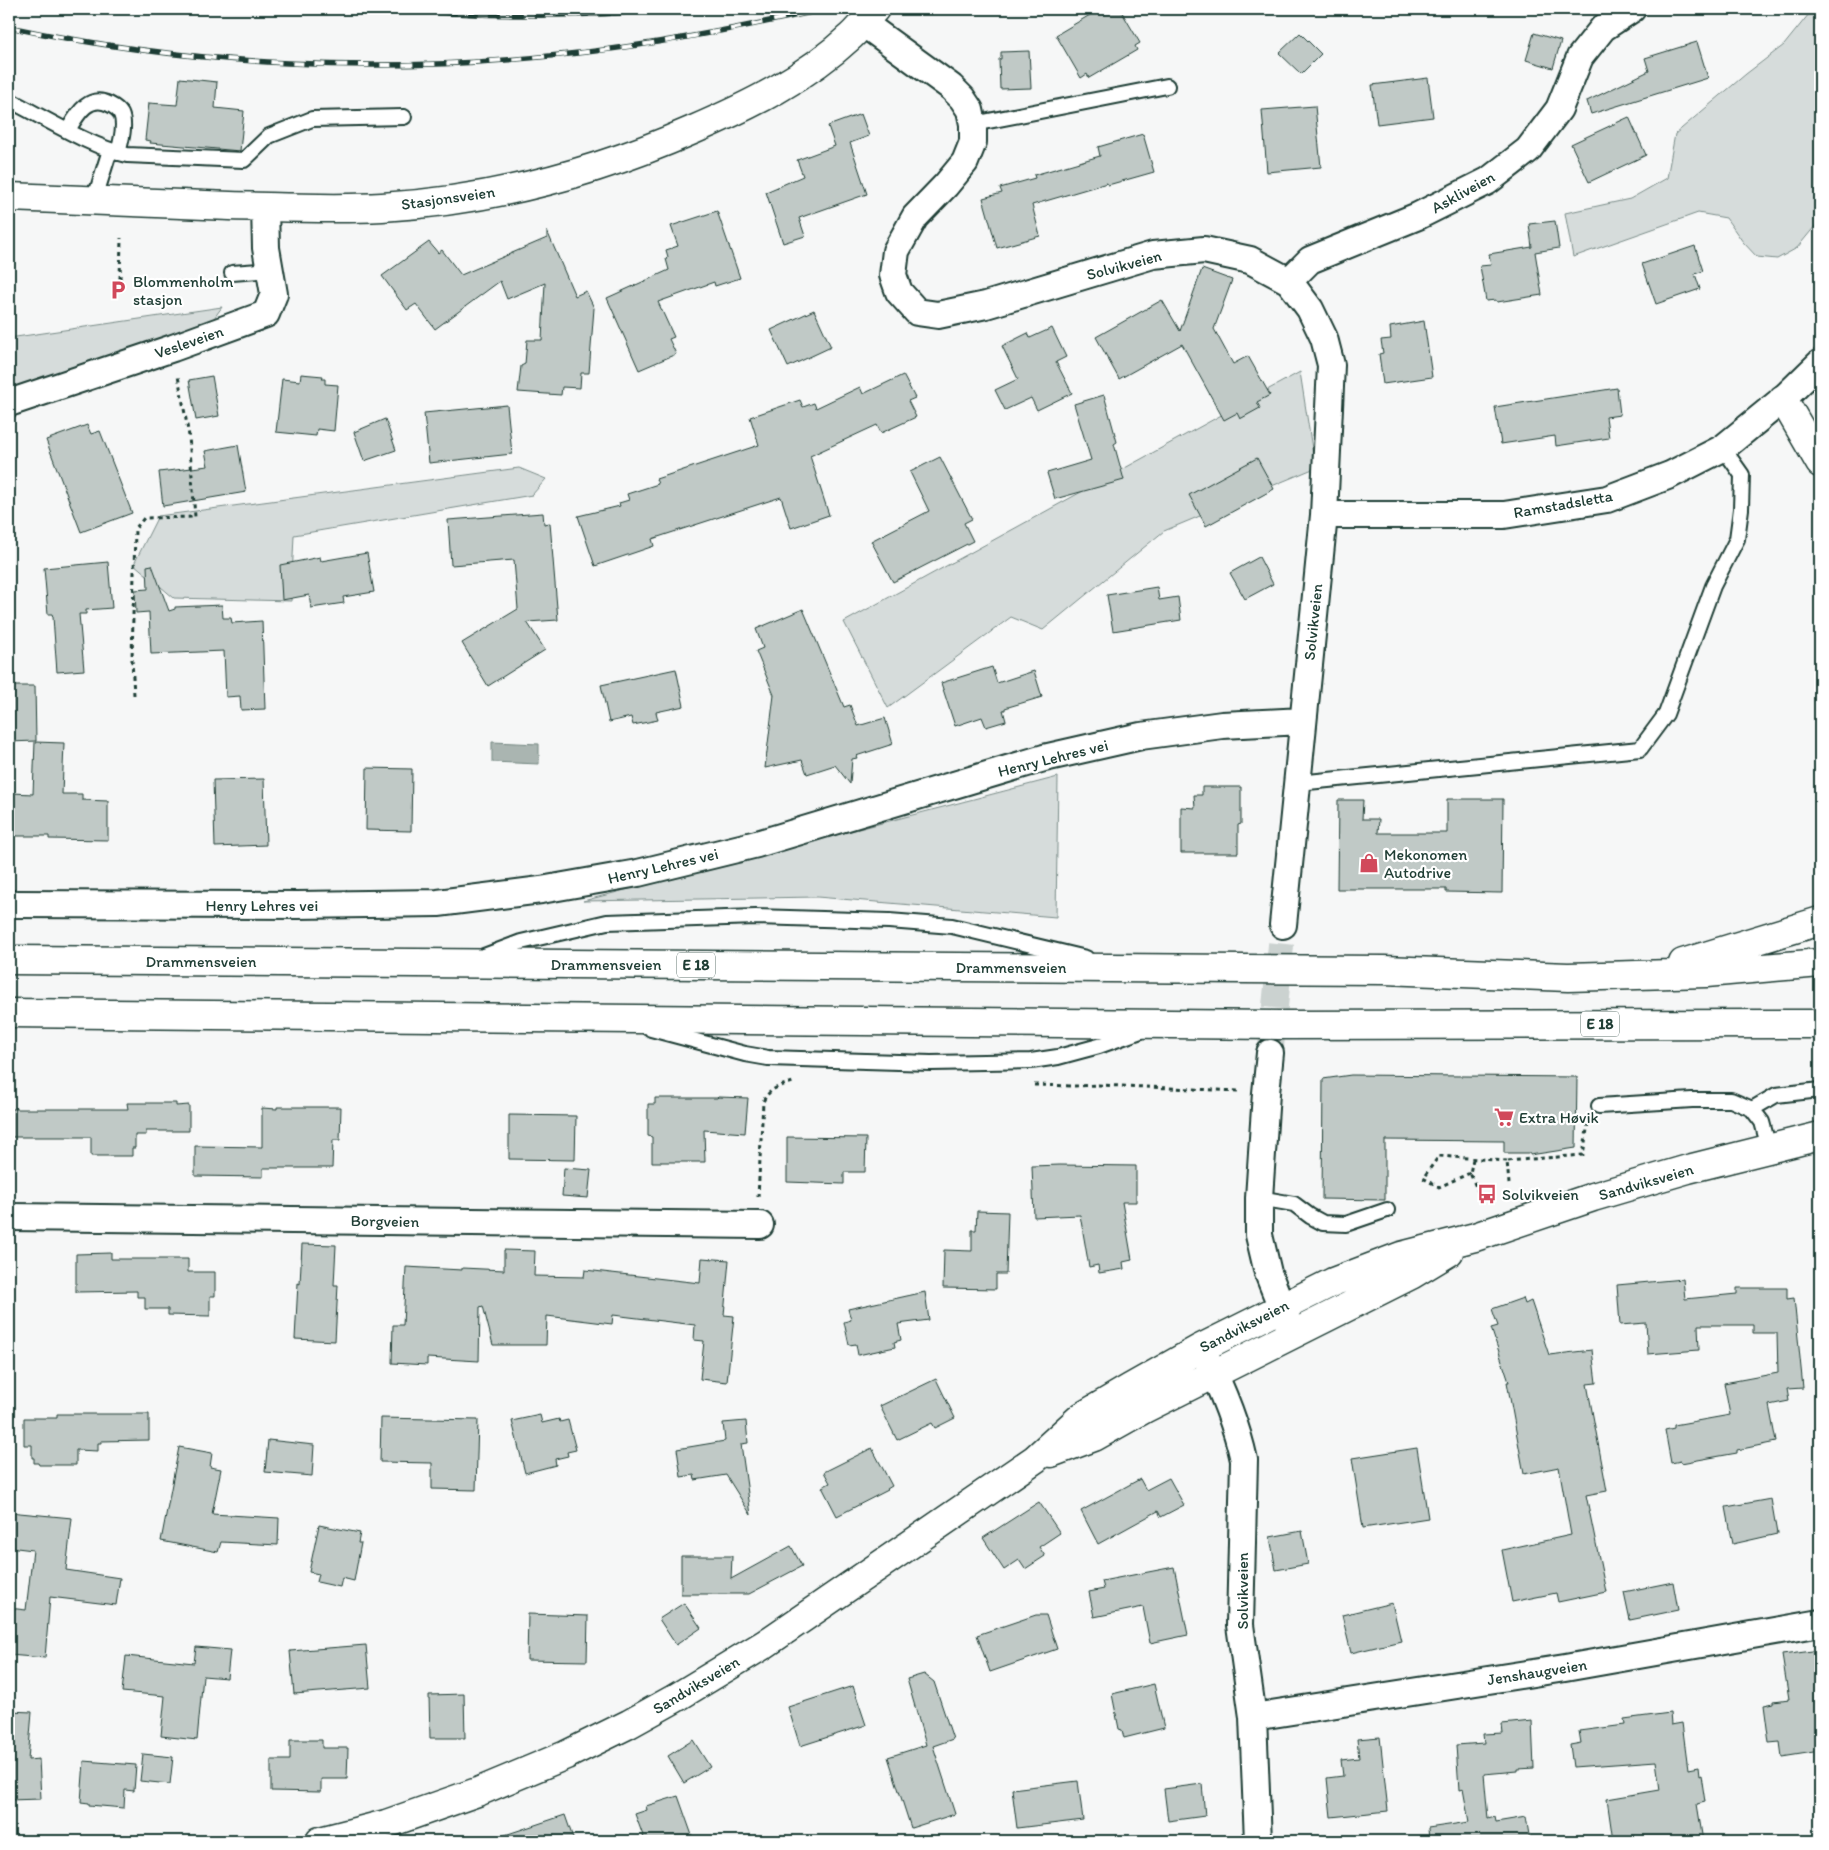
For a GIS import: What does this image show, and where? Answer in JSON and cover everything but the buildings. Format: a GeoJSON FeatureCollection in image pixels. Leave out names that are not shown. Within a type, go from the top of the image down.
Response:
{"type":"FeatureCollection","features":[{"type":"Feature","properties":{"kind":"main road","name":"Stasjonsveien"},"geometry":{"type":"LineString","coordinates":[[9,197],[319,209],[383,207],[431,202],[478,196],[533,185],[582,171],[665,142],[742,109],[804,72],[866,25]]}},
{"type":"Feature","properties":{"kind":"main road"},"geometry":{"type":"LineString","coordinates":[[1783,399],[1820,463]]}},
{"type":"Feature","properties":{"kind":"main road","name":"E 18"},"geometry":{"type":"LineString","coordinates":[[1646,974],[1820,921]]}},
{"type":"Feature","properties":{"kind":"main road","name":"Drammensveien"},"geometry":{"type":"LineString","coordinates":[[9,960],[1384,970],[1568,977],[1646,974]]}},
{"type":"Feature","properties":{"kind":"main road","name":"E 18"},"geometry":{"type":"LineString","coordinates":[[1646,974],[1706,973],[1820,963]]}},
{"type":"Feature","properties":{"kind":"main road","name":"E 18"},"geometry":{"type":"LineString","coordinates":[[9,1014],[1163,1024],[1820,1024]]}},
{"type":"Feature","properties":{"kind":"main road","name":"Sandviksveien"},"geometry":{"type":"LineString","coordinates":[[320,1841],[386,1824],[480,1790],[566,1755],[629,1724],[765,1644],[1036,1460],[1081,1417],[1201,1348],[1333,1282],[1401,1256],[1474,1237],[1593,1197],[1688,1169],[1820,1136]]}},
{"type":"Feature","properties":{"kind":"main road","name":"Sandviksveien"},"geometry":{"type":"LineString","coordinates":[[1036,1460],[1094,1437],[1144,1409],[1411,1275],[1474,1237]]}},
{"type":"Feature","properties":{"kind":"street","name":"Askliveien"},"geometry":{"type":"LineString","coordinates":[[1289,281],[1310,260],[1418,216],[1488,181],[1528,150],[1559,109],[1580,57],[1603,28],[1632,9]]}},
{"type":"Feature","properties":{"kind":"street"},"geometry":{"type":"LineString","coordinates":[[866,25],[951,87],[970,110],[974,124]]}},
{"type":"Feature","properties":{"kind":"street","name":"Solvikveien"},"geometry":{"type":"LineString","coordinates":[[974,124],[973,142],[965,162],[915,217],[896,251],[893,275],[899,292],[918,312],[938,315],[986,305],[1153,255],[1204,250],[1250,260],[1289,281],[1310,309],[1324,338],[1331,365],[1324,515],[1283,925]]}},
{"type":"Feature","properties":{"kind":"street","name":"Vesleveien"},"geometry":{"type":"LineString","coordinates":[[9,403],[266,314],[274,294],[266,248],[265,207]]}},
{"type":"Feature","properties":{"kind":"street","name":"Ramstadsletta"},"geometry":{"type":"LineString","coordinates":[[1324,515],[1504,515],[1607,499],[1670,475],[1723,448],[1783,399],[1820,363]]}},
{"type":"Feature","properties":{"kind":"street","name":"Henry Lehres vei"},"geometry":{"type":"LineString","coordinates":[[9,904],[297,905],[429,903],[541,890],[638,874],[757,844],[1044,758],[1141,736],[1222,725],[1303,720]]}},
{"type":"Feature","properties":{"kind":"street"},"geometry":{"type":"LineString","coordinates":[[1270,1053],[1259,1198],[1259,1236],[1268,1273],[1292,1334]]}},
{"type":"Feature","properties":{"kind":"street","name":"Borgveien"},"geometry":{"type":"LineString","coordinates":[[9,1217],[760,1225]]}},
{"type":"Feature","properties":{"kind":"street","name":"Solvikveien"},"geometry":{"type":"LineString","coordinates":[[1201,1348],[1215,1374],[1238,1434],[1244,1460],[1240,1625],[1253,1717],[1258,1841]]}},
{"type":"Feature","properties":{"kind":"street","name":"Jenshaugveien"},"geometry":{"type":"LineString","coordinates":[[1253,1717],[1565,1668],[1820,1623]]}},
{"type":"Feature","properties":{"kind":"lane"},"geometry":{"type":"LineString","coordinates":[[974,124],[1167,86]]}},
{"type":"Feature","properties":{"kind":"lane"},"geometry":{"type":"LineString","coordinates":[[9,100],[114,152],[127,155],[244,160],[269,136],[312,119],[404,117]]}},
{"type":"Feature","properties":{"kind":"lane"},"geometry":{"type":"LineString","coordinates":[[68,130],[79,112],[87,104],[101,101],[111,105],[120,112],[123,121],[114,152],[94,201]]}},
{"type":"Feature","properties":{"kind":"lane"},"geometry":{"type":"LineString","coordinates":[[232,273],[271,270]]}},
{"type":"Feature","properties":{"kind":"lane"},"geometry":{"type":"LineString","coordinates":[[1298,783],[1640,749],[1666,714],[1713,586],[1737,539],[1741,509],[1742,475],[1723,448]]}},
{"type":"Feature","properties":{"kind":"lane"},"geometry":{"type":"LineString","coordinates":[[464,963],[521,942],[607,922],[756,917],[889,921],[952,926],[1136,968]]}},
{"type":"Feature","properties":{"kind":"lane"},"geometry":{"type":"LineString","coordinates":[[611,1019],[745,1054],[768,1058],[931,1063],[1030,1061],[1058,1057],[1099,1046],[1163,1024]]}},
{"type":"Feature","properties":{"kind":"lane"},"geometry":{"type":"LineString","coordinates":[[1752,1109],[1776,1095],[1820,1090]]}},
{"type":"Feature","properties":{"kind":"lane"},"geometry":{"type":"LineString","coordinates":[[1599,1106],[1692,1100],[1731,1100],[1752,1109],[1762,1122],[1769,1148]]}},
{"type":"Feature","properties":{"kind":"lane"},"geometry":{"type":"LineString","coordinates":[[1259,1198],[1294,1204],[1322,1223],[1346,1224],[1387,1210]]}},
{"type":"Feature","properties":{"kind":"path"},"geometry":{"type":"LineString","coordinates":[[120,238],[120,279]]}},
{"type":"Feature","properties":{"kind":"path"},"geometry":{"type":"LineString","coordinates":[[134,695],[132,660],[135,529],[144,518],[195,517],[189,436],[172,348]]}},
{"type":"Feature","properties":{"kind":"path"},"geometry":{"type":"LineString","coordinates":[[760,1225],[757,1210],[763,1102],[766,1095],[774,1088],[802,1080]]}},
{"type":"Feature","properties":{"kind":"path"},"geometry":{"type":"LineString","coordinates":[[1470,1173],[1439,1187],[1423,1178],[1439,1156],[1507,1161],[1583,1155],[1590,1114],[1599,1106]]}},
{"type":"Feature","properties":{"kind":"path"},"geometry":{"type":"LineString","coordinates":[[1472,1159],[1470,1173],[1479,1194]]}},
{"type":"Feature","properties":{"kind":"path"},"geometry":{"type":"LineString","coordinates":[[1507,1161],[1509,1184]]}},
{"type":"Feature","properties":{"kind":"shaded area"},"geometry":{"type":"Polygon","coordinates":[[[1813,9],[1820,9],[1820,220],[1797,248],[1777,259],[1757,257],[1743,242],[1726,218],[1698,213],[1573,257],[1565,213],[1630,199],[1667,178],[1675,134],[1746,74],[1784,45],[1813,9]]]}},
{"type":"Feature","properties":{"kind":"shaded area"},"geometry":{"type":"Polygon","coordinates":[[[222,307],[199,339],[9,397],[9,338],[222,307]]]}},
{"type":"Feature","properties":{"kind":"shaded area"},"geometry":{"type":"Polygon","coordinates":[[[1300,372],[1315,468],[1164,531],[1043,630],[1011,617],[888,708],[844,622],[1300,372]]]}},
{"type":"Feature","properties":{"kind":"shaded area"},"geometry":{"type":"Polygon","coordinates":[[[519,468],[546,479],[532,495],[294,535],[291,601],[174,598],[134,564],[158,516],[519,468]]]}},
{"type":"Feature","properties":{"kind":"shaded area"},"geometry":{"type":"Polygon","coordinates":[[[492,742],[539,744],[539,764],[492,762],[492,742]]]}},
{"type":"Feature","properties":{"kind":"shaded area"},"geometry":{"type":"Polygon","coordinates":[[[1058,777],[1056,917],[817,897],[583,901],[1058,777]]]}},
{"type":"Feature","properties":{"kind":"tunnel"},"geometry":{"type":"LineString","coordinates":[[1271,1047],[1283,925]]}},
{"type":"Feature","properties":{"kind":"railway"},"geometry":{"type":"LineString","coordinates":[[369,9],[552,15],[662,9]]}},
{"type":"Feature","properties":{"kind":"railway"},"geometry":{"type":"LineString","coordinates":[[9,27],[148,51],[218,58],[358,65],[429,64],[569,54],[633,46],[730,29],[825,9]]}},
{"type":"Feature","properties":{"kind":"place","name":"Blommenholm stasjon"},"geometry":{"type":"Point","coordinates":[118,290]}},
{"type":"Feature","properties":{"kind":"place","name":"Mekonomen Autodrive"},"geometry":{"type":"Point","coordinates":[1369,863]}},
{"type":"Feature","properties":{"kind":"place","name":"Extra Høvik"},"geometry":{"type":"Point","coordinates":[1504,1117]}},
{"type":"Feature","properties":{"kind":"place","name":"Solvikveien"},"geometry":{"type":"Point","coordinates":[1487,1194]}}]}
